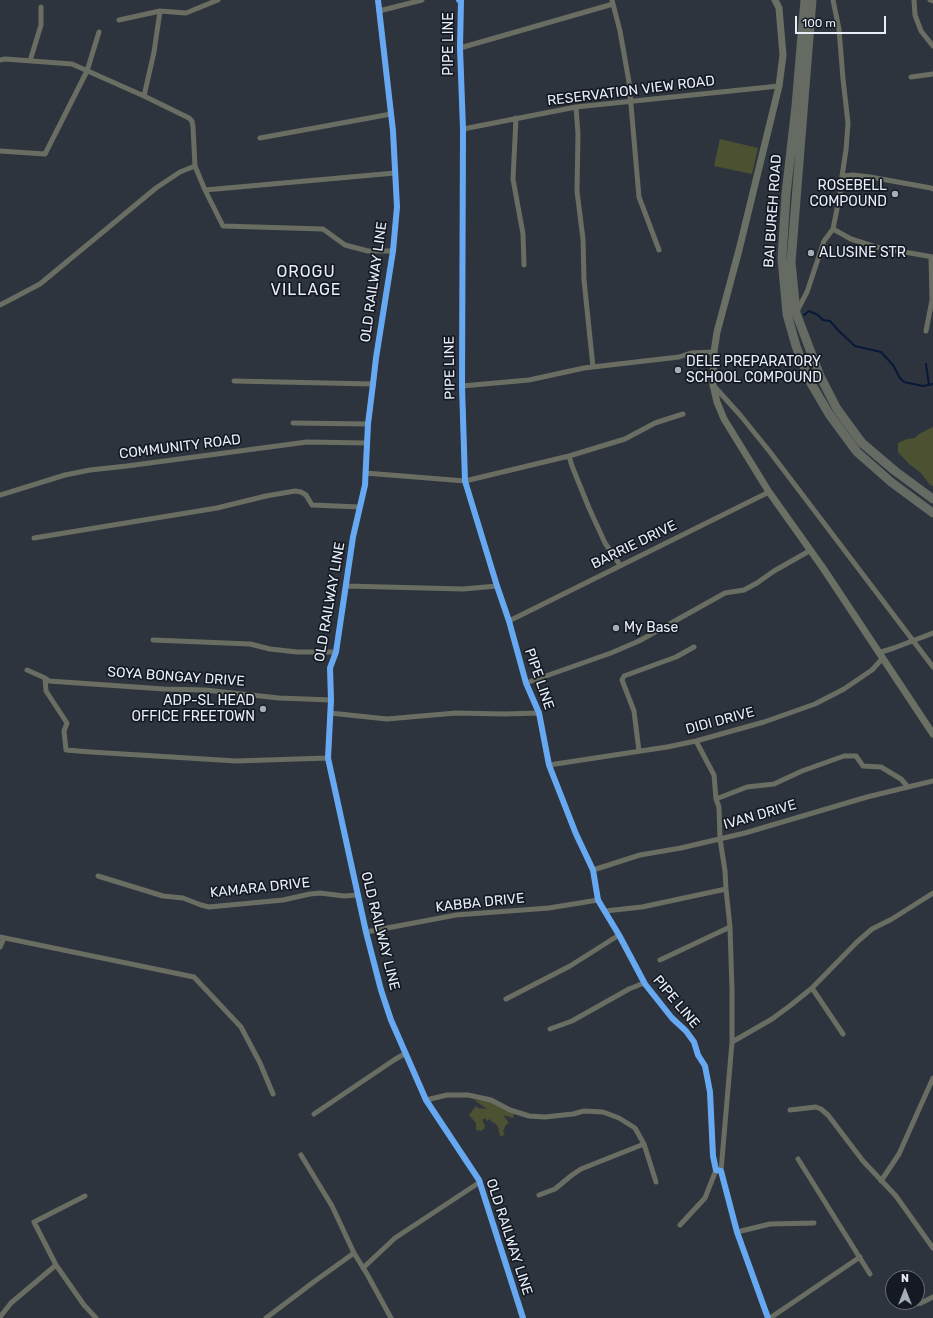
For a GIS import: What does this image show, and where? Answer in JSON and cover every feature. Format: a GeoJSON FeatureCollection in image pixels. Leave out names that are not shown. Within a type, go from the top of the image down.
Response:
{"type":"FeatureCollection","features":[{"type":"Feature","properties":{"kind":"highway","name":"BAI BUREH ROAD"},"geometry":{"type":"LineString","coordinates":[[805,0],[796,106],[786,194],[782,258],[787,314],[796,346],[808,378],[838,427],[857,452],[891,482],[933,512]]}},
{"type":"Feature","properties":{"kind":"highway","name":"BAI BUREH ROAD"},"geometry":{"type":"LineString","coordinates":[[812,0],[791,262],[796,313],[820,376],[837,409],[862,443],[895,472],[933,499]]}},
{"type":"Feature","properties":{"kind":"street"},"geometry":{"type":"LineString","coordinates":[[119,20],[160,11],[186,13],[218,0]]}},
{"type":"Feature","properties":{"kind":"street","name":"OLD RAILWAY LINE"},"geometry":{"type":"LineString","coordinates":[[378,0],[391,114],[397,206],[393,251],[376,358],[368,424],[365,485],[354,537],[336,652],[330,668],[331,700],[328,758],[366,932],[383,997],[391,1020],[426,1100],[480,1182],[523,1318]]}},
{"type":"Feature","properties":{"kind":"street"},"geometry":{"type":"LineString","coordinates":[[380,11],[422,0]]}},
{"type":"Feature","properties":{"kind":"street","name":"PIPE LINE"},"geometry":{"type":"LineString","coordinates":[[459,0],[461,0],[460,48],[463,129],[462,386],[465,481],[496,586],[509,621],[526,683],[539,712],[548,765],[576,834],[593,870],[598,900],[619,935],[644,983],[672,1018],[686,1030],[694,1042],[698,1055],[705,1066],[710,1092],[713,1156],[737,1232],[769,1318]]}},
{"type":"Feature","properties":{"kind":"street"},"geometry":{"type":"LineString","coordinates":[[775,0],[779,8],[783,55],[779,86],[739,250],[717,332],[714,352],[713,385],[717,402],[724,419],[769,492],[810,550],[933,734]]}},
{"type":"Feature","properties":{"kind":"street"},"geometry":{"type":"LineString","coordinates":[[796,313],[807,292],[824,241],[833,229],[846,150],[848,123],[839,29],[833,0]]}},
{"type":"Feature","properties":{"kind":"street"},"geometry":{"type":"LineString","coordinates":[[914,0],[915,15],[921,31],[933,46]]}},
{"type":"Feature","properties":{"kind":"street"},"geometry":{"type":"LineString","coordinates":[[460,48],[612,2],[627,61],[630,82],[630,101],[639,197],[658,250]]}},
{"type":"Feature","properties":{"kind":"street"},"geometry":{"type":"LineString","coordinates":[[30,61],[41,25],[41,7]]}},
{"type":"Feature","properties":{"kind":"street"},"geometry":{"type":"LineString","coordinates":[[144,96],[154,52],[160,11]]}},
{"type":"Feature","properties":{"kind":"street"},"geometry":{"type":"LineString","coordinates":[[0,151],[45,154],[87,70],[99,32]]}},
{"type":"Feature","properties":{"kind":"street"},"geometry":{"type":"LineString","coordinates":[[0,60],[5,59],[72,64],[189,118],[192,121],[195,166],[223,226],[323,229],[345,245],[368,251],[393,251]]}},
{"type":"Feature","properties":{"kind":"street"},"geometry":{"type":"LineString","coordinates":[[911,77],[933,74]]}},
{"type":"Feature","properties":{"kind":"street","name":"RESERVATION VIEW ROAD"},"geometry":{"type":"LineString","coordinates":[[463,129],[576,107],[779,86]]}},
{"type":"Feature","properties":{"kind":"street"},"geometry":{"type":"LineString","coordinates":[[576,107],[578,134],[577,191],[583,239],[584,280],[593,367]]}},
{"type":"Feature","properties":{"kind":"street"},"geometry":{"type":"LineString","coordinates":[[260,138],[391,114]]}},
{"type":"Feature","properties":{"kind":"street"},"geometry":{"type":"LineString","coordinates":[[516,118],[513,179],[523,234],[524,265]]}},
{"type":"Feature","properties":{"kind":"street"},"geometry":{"type":"LineString","coordinates":[[0,305],[40,284],[156,188],[180,172],[195,166]]}},
{"type":"Feature","properties":{"kind":"street"},"geometry":{"type":"LineString","coordinates":[[205,190],[395,173]]}},
{"type":"Feature","properties":{"kind":"street"},"geometry":{"type":"LineString","coordinates":[[842,176],[853,175],[870,177],[908,183],[933,189]]}},
{"type":"Feature","properties":{"kind":"street"},"geometry":{"type":"LineString","coordinates":[[833,229],[851,239],[876,247],[932,257],[932,300],[926,331]]}},
{"type":"Feature","properties":{"kind":"street"},"geometry":{"type":"LineString","coordinates":[[462,386],[529,380],[584,368],[679,357],[691,353],[714,352]]}},
{"type":"Feature","properties":{"kind":"street"},"geometry":{"type":"LineString","coordinates":[[234,380],[373,384]]}},
{"type":"Feature","properties":{"kind":"street"},"geometry":{"type":"LineString","coordinates":[[713,385],[741,416],[770,452],[933,667]]}},
{"type":"Feature","properties":{"kind":"street"},"geometry":{"type":"LineString","coordinates":[[365,473],[465,481],[569,456],[625,439],[655,423],[683,414]]}},
{"type":"Feature","properties":{"kind":"street"},"geometry":{"type":"LineString","coordinates":[[293,423],[368,424]]}},
{"type":"Feature","properties":{"kind":"street","name":"COMMUNITY ROAD"},"geometry":{"type":"LineString","coordinates":[[0,495],[65,475],[90,470],[307,442],[366,442]]}},
{"type":"Feature","properties":{"kind":"street"},"geometry":{"type":"LineString","coordinates":[[569,456],[589,508],[605,543],[620,565]]}},
{"type":"Feature","properties":{"kind":"street"},"geometry":{"type":"LineString","coordinates":[[34,538],[217,508],[266,496],[295,492],[301,492],[306,495],[312,505],[360,507]]}},
{"type":"Feature","properties":{"kind":"street","name":"BARRIE DRIVE"},"geometry":{"type":"LineString","coordinates":[[509,621],[769,492]]}},
{"type":"Feature","properties":{"kind":"street"},"geometry":{"type":"LineString","coordinates":[[526,683],[611,653],[639,640],[725,593],[744,590],[810,550]]}},
{"type":"Feature","properties":{"kind":"street"},"geometry":{"type":"LineString","coordinates":[[346,586],[463,589],[496,586]]}},
{"type":"Feature","properties":{"kind":"street"},"geometry":{"type":"LineString","coordinates":[[880,656],[933,633]]}},
{"type":"Feature","properties":{"kind":"street"},"geometry":{"type":"LineString","coordinates":[[152,640],[250,644],[270,649],[298,652],[336,652]]}},
{"type":"Feature","properties":{"kind":"street"},"geometry":{"type":"LineString","coordinates":[[639,751],[634,711],[622,680],[624,676],[676,657],[694,647]]}},
{"type":"Feature","properties":{"kind":"street","name":"DIDI DRIVE"},"geometry":{"type":"LineString","coordinates":[[548,765],[696,741],[764,722],[815,704],[844,689],[872,670],[880,656]]}},
{"type":"Feature","properties":{"kind":"street","name":"SOYA BONGAY DRIVE"},"geometry":{"type":"LineString","coordinates":[[28,670],[49,681],[164,689],[205,690],[279,698],[331,700]]}},
{"type":"Feature","properties":{"kind":"street"},"geometry":{"type":"LineString","coordinates":[[45,678],[46,691],[67,723],[64,731],[66,750],[236,761],[328,758]]}},
{"type":"Feature","properties":{"kind":"street"},"geometry":{"type":"LineString","coordinates":[[330,713],[387,719],[456,712],[504,714],[539,712]]}},
{"type":"Feature","properties":{"kind":"street"},"geometry":{"type":"LineString","coordinates":[[680,1225],[705,1198],[718,1171],[732,1042],[730,927],[725,871],[720,839],[720,807],[716,800],[714,775],[696,741]]}},
{"type":"Feature","properties":{"kind":"street"},"geometry":{"type":"LineString","coordinates":[[716,800],[747,787],[774,784],[802,771],[844,756],[856,756],[863,766],[881,767],[901,779],[908,787]]}},
{"type":"Feature","properties":{"kind":"street","name":"IVAN DRIVE"},"geometry":{"type":"LineString","coordinates":[[593,870],[640,856],[745,833],[866,797],[933,781]]}},
{"type":"Feature","properties":{"kind":"street","name":"KAMARA DRIVE"},"geometry":{"type":"LineString","coordinates":[[98,876],[163,896],[183,898],[209,907],[284,900],[320,893],[344,896],[358,894]]}},
{"type":"Feature","properties":{"kind":"street"},"geometry":{"type":"LineString","coordinates":[[604,911],[642,907],[726,889]]}},
{"type":"Feature","properties":{"kind":"street"},"geometry":{"type":"LineString","coordinates":[[732,1042],[772,1020],[812,988],[857,942],[872,929],[892,919],[933,893]]}},
{"type":"Feature","properties":{"kind":"street","name":"KABBA DRIVE"},"geometry":{"type":"LineString","coordinates":[[366,932],[456,915],[549,908],[598,900]]}},
{"type":"Feature","properties":{"kind":"street"},"geometry":{"type":"LineString","coordinates":[[660,960],[730,927]]}},
{"type":"Feature","properties":{"kind":"street"},"geometry":{"type":"LineString","coordinates":[[506,999],[570,966],[619,935]]}},
{"type":"Feature","properties":{"kind":"street"},"geometry":{"type":"LineString","coordinates":[[0,947],[2,937],[194,977],[241,1027],[274,1094]]}},
{"type":"Feature","properties":{"kind":"street"},"geometry":{"type":"LineString","coordinates":[[550,1029],[572,1021],[629,989],[644,983]]}},
{"type":"Feature","properties":{"kind":"street"},"geometry":{"type":"LineString","coordinates":[[812,988],[843,1034]]}},
{"type":"Feature","properties":{"kind":"street"},"geometry":{"type":"LineString","coordinates":[[314,1114],[406,1053]]}},
{"type":"Feature","properties":{"kind":"street"},"geometry":{"type":"LineString","coordinates":[[881,1181],[900,1154],[933,1078]]}},
{"type":"Feature","properties":{"kind":"street"},"geometry":{"type":"LineString","coordinates":[[426,1100],[447,1095],[468,1095],[491,1100],[510,1110],[529,1116],[573,1114],[584,1110],[603,1112],[619,1118],[634,1128],[644,1144],[656,1182]]}},
{"type":"Feature","properties":{"kind":"street"},"geometry":{"type":"LineString","coordinates":[[790,1110],[816,1107],[828,1115],[862,1161],[896,1196],[933,1248]]}},
{"type":"Feature","properties":{"kind":"street"},"geometry":{"type":"LineString","coordinates":[[539,1195],[556,1188],[581,1169],[644,1144]]}},
{"type":"Feature","properties":{"kind":"street"},"geometry":{"type":"LineString","coordinates":[[301,1155],[332,1206],[354,1254],[391,1318]]}},
{"type":"Feature","properties":{"kind":"street"},"geometry":{"type":"LineString","coordinates":[[798,1159],[870,1274]]}},
{"type":"Feature","properties":{"kind":"street"},"geometry":{"type":"LineString","coordinates":[[363,1268],[395,1238],[480,1182]]}},
{"type":"Feature","properties":{"kind":"street"},"geometry":{"type":"LineString","coordinates":[[85,1196],[34,1222],[56,1265],[84,1305],[96,1318]]}},
{"type":"Feature","properties":{"kind":"street"},"geometry":{"type":"LineString","coordinates":[[737,1232],[770,1224],[814,1223]]}},
{"type":"Feature","properties":{"kind":"street"},"geometry":{"type":"LineString","coordinates":[[266,1318],[354,1254]]}},
{"type":"Feature","properties":{"kind":"street"},"geometry":{"type":"LineString","coordinates":[[769,1318],[860,1257]]}},
{"type":"Feature","properties":{"kind":"street"},"geometry":{"type":"LineString","coordinates":[[0,1317],[11,1303],[56,1265]]}},
{"type":"Feature","properties":{"kind":"green space"},"geometry":{"type":"Polygon","coordinates":[[[720,139],[758,148],[752,174],[714,166],[720,139]]]}},
{"type":"Feature","properties":{"kind":"green space"},"geometry":{"type":"Polygon","coordinates":[[[933,427],[933,486],[930,485],[920,472],[909,464],[898,452],[898,443],[907,439],[915,438],[919,434],[933,427]]]}},
{"type":"Feature","properties":{"kind":"green space"},"geometry":{"type":"Polygon","coordinates":[[[474,1100],[489,1101],[514,1114],[513,1118],[503,1115],[509,1123],[503,1131],[505,1135],[500,1136],[498,1127],[495,1123],[490,1119],[487,1121],[485,1118],[482,1120],[485,1126],[484,1129],[481,1131],[476,1130],[476,1123],[469,1115],[476,1106],[478,1108],[487,1109],[474,1100]]]}},
{"type":"Feature","properties":{"kind":"waterway"},"geometry":{"type":"LineString","coordinates":[[804,315],[809,311],[818,315],[823,320],[830,321],[855,346],[881,352],[893,365],[904,382],[923,386],[933,384]]}},
{"type":"Feature","properties":{"kind":"waterway"},"geometry":{"type":"LineString","coordinates":[[926,364],[929,385]]}},
{"type":"Feature","properties":{"kind":"cycle path"},"geometry":{"type":"LineString","coordinates":[[378,0],[393,131],[397,207],[393,251],[376,358],[368,424],[365,485],[353,537],[336,652],[330,668],[331,700],[328,758],[366,932],[381,990],[391,1020],[426,1100],[479,1180],[523,1318]]}},
{"type":"Feature","properties":{"kind":"cycle path"},"geometry":{"type":"LineString","coordinates":[[459,0],[461,0],[460,48],[463,129],[462,386],[465,481],[509,621],[526,683],[539,713],[549,765],[576,834],[593,870],[598,900],[619,935],[645,984],[672,1018],[686,1031],[694,1042],[698,1055],[705,1066],[710,1092],[713,1156],[716,1170],[721,1171],[737,1232],[768,1318]]}},
{"type":"Feature","properties":{"kind":"place","name":"ROSEBELL COMPOUND"},"geometry":{"type":"Point","coordinates":[895,194]}},
{"type":"Feature","properties":{"kind":"place","name":"ALUSINE STR"},"geometry":{"type":"Point","coordinates":[811,253]}},
{"type":"Feature","properties":{"kind":"place","name":"DELE PREPARATORY SCHOOL COMPOUND"},"geometry":{"type":"Point","coordinates":[678,370]}},
{"type":"Feature","properties":{"kind":"place","name":"My Base"},"geometry":{"type":"Point","coordinates":[616,628]}},
{"type":"Feature","properties":{"kind":"place","name":"ADP-SL HEAD OFFICE FREETOWN"},"geometry":{"type":"Point","coordinates":[263,709]}},
{"type":"Feature","properties":{"kind":"district","name":"OROGU VILLAGE"},"geometry":{"type":"Point","coordinates":[306,281]}}]}
